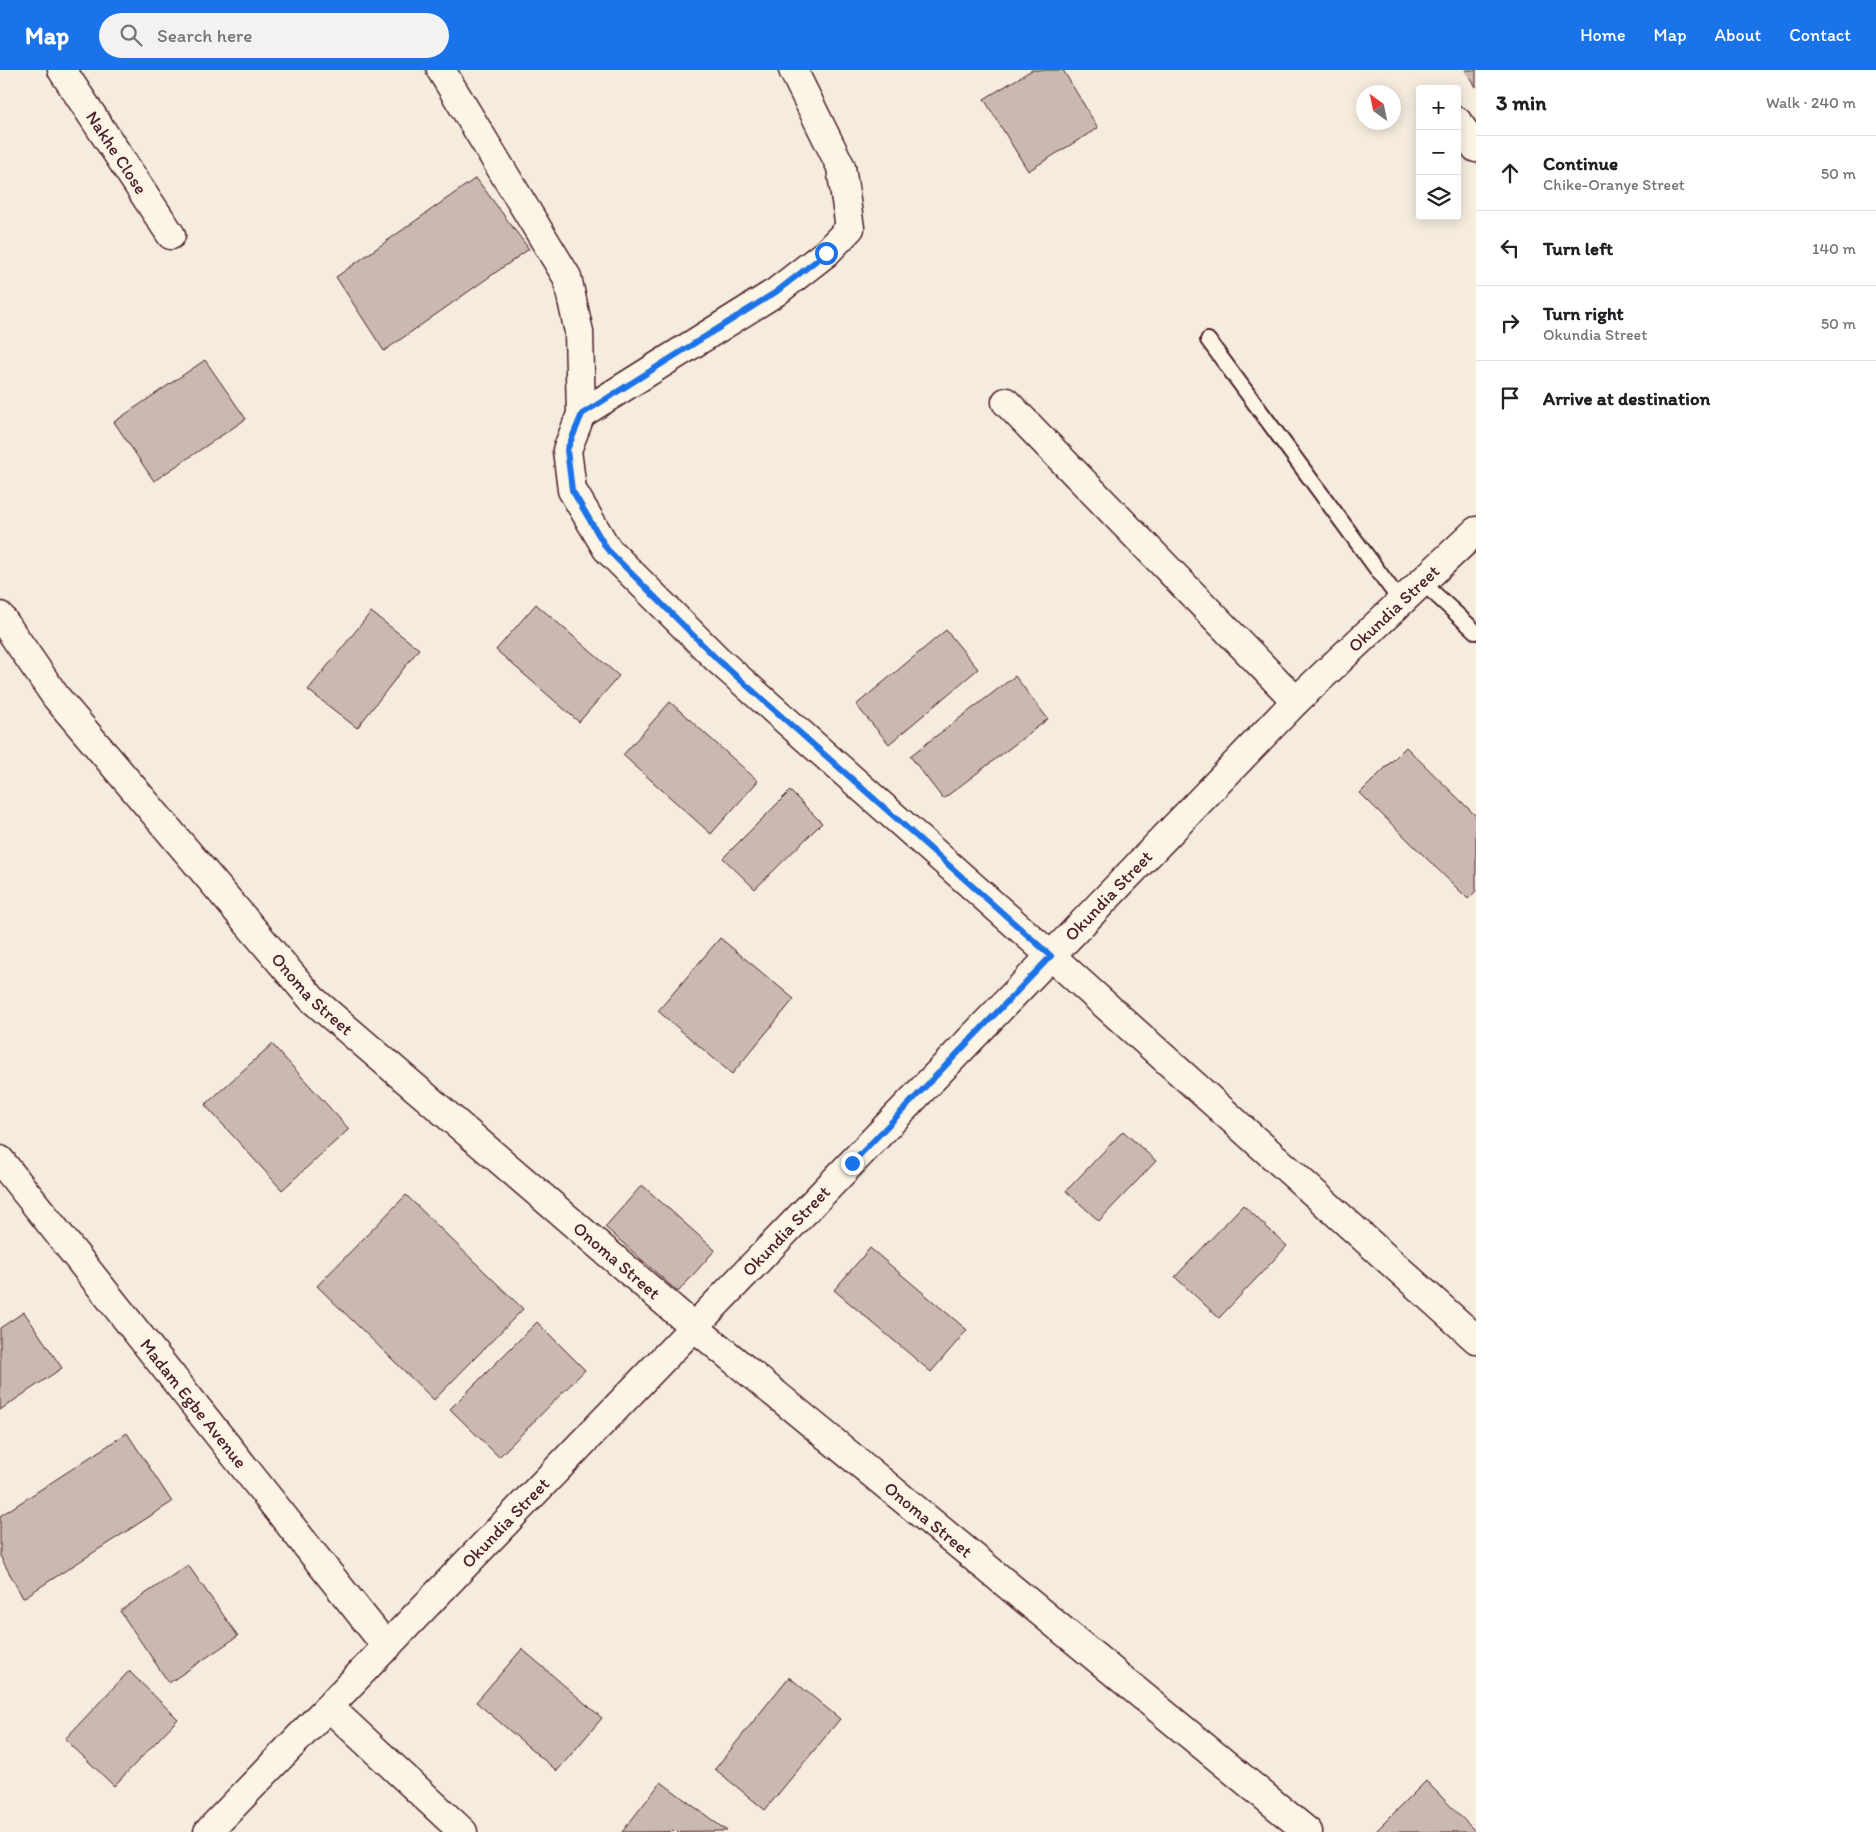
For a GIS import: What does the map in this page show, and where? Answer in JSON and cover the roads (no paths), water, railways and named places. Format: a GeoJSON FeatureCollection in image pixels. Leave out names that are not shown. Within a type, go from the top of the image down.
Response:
{"type":"FeatureCollection","features":[{"type":"Feature","properties":{"kind":"street","name":"Nakhe Close"},"geometry":{"type":"LineString","coordinates":[[62,70],[171,235]]}},
{"type":"Feature","properties":{"kind":"street"},"geometry":{"type":"LineString","coordinates":[[441,70],[567,277],[579,332],[582,414],[567,450],[572,490],[607,549],[717,659],[1476,1338]]}},
{"type":"Feature","properties":{"kind":"street"},"geometry":{"type":"LineString","coordinates":[[582,414],[776,292],[826,253],[850,228],[842,167],[793,70]]}},
{"type":"Feature","properties":{"kind":"street"},"geometry":{"type":"LineString","coordinates":[[1461,127],[1476,148]]}},
{"type":"Feature","properties":{"kind":"street"},"geometry":{"type":"LineString","coordinates":[[1006,402],[1296,701]]}},
{"type":"Feature","properties":{"kind":"street","name":"Okundia Street"},"geometry":{"type":"LineString","coordinates":[[208,1832],[1296,701],[1476,531]]}},
{"type":"Feature","properties":{"kind":"street","name":"Onoma Street"},"geometry":{"type":"LineString","coordinates":[[0,616],[56,698],[312,999],[694,1327],[1308,1832]]}},
{"type":"Feature","properties":{"kind":"street","name":"Madam Egbe Avenue"},"geometry":{"type":"LineString","coordinates":[[0,1160],[387,1647]]}},
{"type":"Feature","properties":{"kind":"street"},"geometry":{"type":"LineString","coordinates":[[329,1707],[463,1832]]}},
{"type":"Feature","properties":{"kind":"lane"},"geometry":{"type":"LineString","coordinates":[[1208,340],[1401,602]]}},
{"type":"Feature","properties":{"kind":"lane"},"geometry":{"type":"LineString","coordinates":[[1422,582],[1476,632]]}}]}
